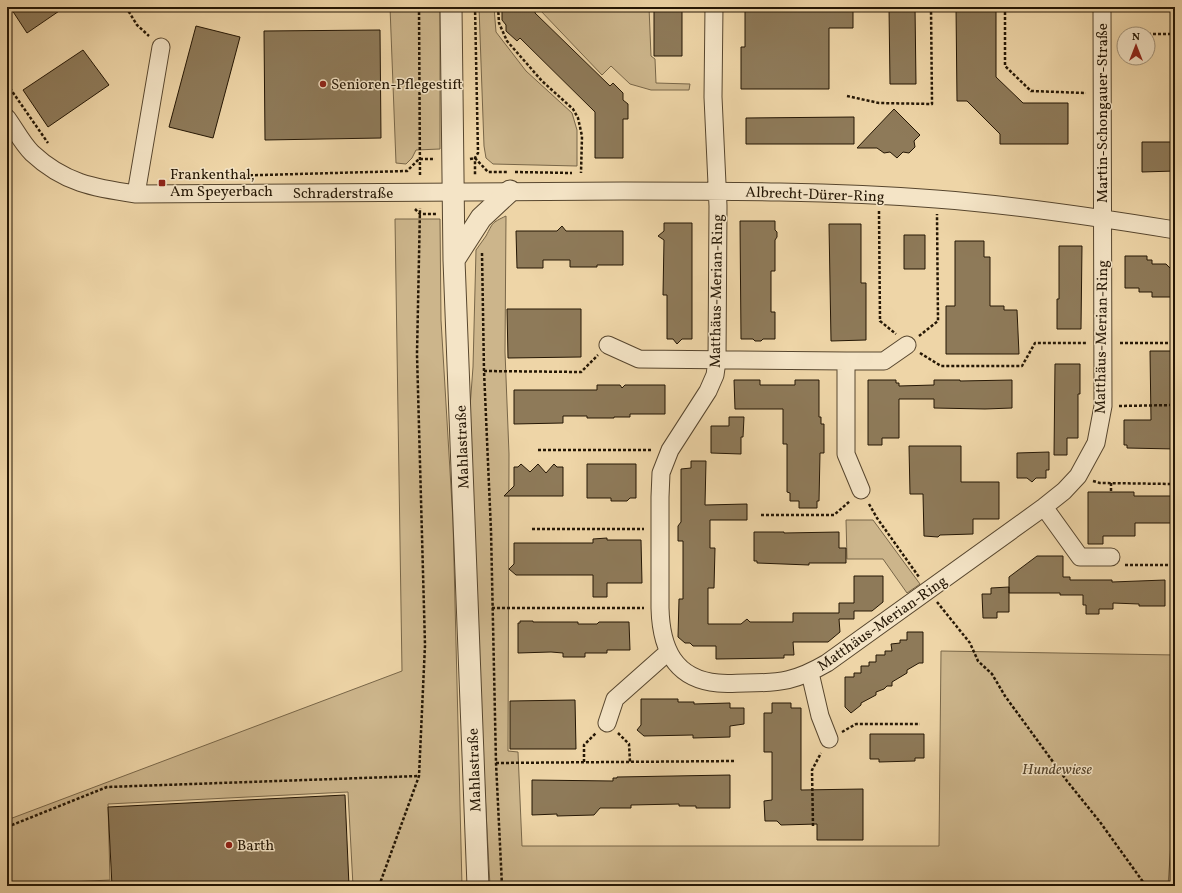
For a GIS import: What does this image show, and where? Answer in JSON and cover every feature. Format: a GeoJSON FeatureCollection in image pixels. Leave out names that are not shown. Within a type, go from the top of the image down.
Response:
{"type":"FeatureCollection","features":[{"type":"Feature","properties":{"kind":"street","name":"Mahlastraße"},"geometry":{"type":"LineString","coordinates":[[451,7],[454,260],[478,886]]}},
{"type":"Feature","properties":{"kind":"street","name":"Matthäus-Merian-Ring"},"geometry":{"type":"LineString","coordinates":[[714,7],[713,97],[718,191],[717,360],[715,375],[708,390],[670,450],[661,473],[660,623],[668,652],[676,664],[686,673],[702,680],[718,684],[775,683],[794,679],[810,673],[827,663],[1044,507],[1064,491],[1078,476],[1096,443],[1103,406],[1103,218]]}},
{"type":"Feature","properties":{"kind":"street","name":"Martin-Schongauer-Straße"},"geometry":{"type":"LineString","coordinates":[[1102,7],[1103,218]]}},
{"type":"Feature","properties":{"kind":"street"},"geometry":{"type":"LineString","coordinates":[[136,194],[161,47]]}},
{"type":"Feature","properties":{"kind":"street","name":"Schraderstraße"},"geometry":{"type":"LineString","coordinates":[[7,118],[31,152],[51,169],[74,181],[101,189],[136,194],[454,191]]}},
{"type":"Feature","properties":{"kind":"street","name":"Albrecht-Dürer-Ring"},"geometry":{"type":"LineString","coordinates":[[454,191],[718,191],[879,195],[1014,206],[1103,218],[1175,230]]}},
{"type":"Feature","properties":{"kind":"street"},"geometry":{"type":"LineString","coordinates":[[454,260],[481,218],[510,191]]}},
{"type":"Feature","properties":{"kind":"street"},"geometry":{"type":"LineString","coordinates":[[608,345],[640,359],[884,361],[907,344]]}},
{"type":"Feature","properties":{"kind":"street"},"geometry":{"type":"LineString","coordinates":[[846,361],[846,454],[861,490]]}},
{"type":"Feature","properties":{"kind":"street"},"geometry":{"type":"LineString","coordinates":[[1044,507],[1080,557],[1111,557]]}},
{"type":"Feature","properties":{"kind":"street"},"geometry":{"type":"LineString","coordinates":[[607,723],[615,699],[668,652]]}},
{"type":"Feature","properties":{"kind":"street"},"geometry":{"type":"LineString","coordinates":[[810,673],[820,716],[829,739]]}},
{"type":"Feature","properties":{"kind":"path"},"geometry":{"type":"LineString","coordinates":[[126,7],[137,25],[161,47]]}},
{"type":"Feature","properties":{"kind":"path"},"geometry":{"type":"LineString","coordinates":[[219,176],[407,171],[419,159],[419,7]]}},
{"type":"Feature","properties":{"kind":"path"},"geometry":{"type":"LineString","coordinates":[[475,7],[478,153],[475,158]]}},
{"type":"Feature","properties":{"kind":"path"},"geometry":{"type":"LineString","coordinates":[[498,7],[499,24],[507,41],[542,81],[573,109],[578,118],[582,136],[581,173]]}},
{"type":"Feature","properties":{"kind":"path"},"geometry":{"type":"LineString","coordinates":[[847,96],[879,103],[932,104],[931,7]]}},
{"type":"Feature","properties":{"kind":"path"},"geometry":{"type":"LineString","coordinates":[[1004,7],[1005,66],[1031,91],[1103,94]]}},
{"type":"Feature","properties":{"kind":"path"},"geometry":{"type":"LineString","coordinates":[[1156,34],[1175,34]]}},
{"type":"Feature","properties":{"kind":"path"},"geometry":{"type":"LineString","coordinates":[[7,84],[46,142],[52,146]]}},
{"type":"Feature","properties":{"kind":"path"},"geometry":{"type":"LineString","coordinates":[[872,210],[880,210],[880,321],[907,344],[941,366],[1022,366],[1036,344],[1175,343]]}},
{"type":"Feature","properties":{"kind":"path"},"geometry":{"type":"LineString","coordinates":[[379,886],[419,776],[425,645],[417,354],[420,214]]}},
{"type":"Feature","properties":{"kind":"path"},"geometry":{"type":"LineString","coordinates":[[930,214],[945,215]]}},
{"type":"Feature","properties":{"kind":"path"},"geometry":{"type":"LineString","coordinates":[[907,344],[938,321],[937,214]]}},
{"type":"Feature","properties":{"kind":"path"},"geometry":{"type":"LineString","coordinates":[[482,253],[484,371],[491,531],[496,763],[502,886]]}},
{"type":"Feature","properties":{"kind":"path"},"geometry":{"type":"LineString","coordinates":[[484,371],[581,372],[608,345]]}},
{"type":"Feature","properties":{"kind":"path"},"geometry":{"type":"LineString","coordinates":[[1103,406],[1175,405]]}},
{"type":"Feature","properties":{"kind":"path"},"geometry":{"type":"LineString","coordinates":[[538,450],[670,450]]}},
{"type":"Feature","properties":{"kind":"path"},"geometry":{"type":"LineString","coordinates":[[1078,476],[1100,483],[1175,484]]}},
{"type":"Feature","properties":{"kind":"path"},"geometry":{"type":"LineString","coordinates":[[1111,483],[1111,492]]}},
{"type":"Feature","properties":{"kind":"path"},"geometry":{"type":"LineString","coordinates":[[761,515],[834,515],[861,490],[877,518],[928,591],[970,643],[978,661],[992,674],[1005,696],[1067,781],[1100,822],[1146,886]]}},
{"type":"Feature","properties":{"kind":"path"},"geometry":{"type":"LineString","coordinates":[[532,529],[660,529]]}},
{"type":"Feature","properties":{"kind":"path"},"geometry":{"type":"LineString","coordinates":[[1111,557],[1120,565],[1175,564]]}},
{"type":"Feature","properties":{"kind":"path"},"geometry":{"type":"LineString","coordinates":[[492,608],[660,608]]}},
{"type":"Feature","properties":{"kind":"path"},"geometry":{"type":"LineString","coordinates":[[584,762],[584,745],[607,723],[629,744],[630,762]]}},
{"type":"Feature","properties":{"kind":"path"},"geometry":{"type":"LineString","coordinates":[[813,826],[812,770],[829,739],[856,724],[920,724]]}},
{"type":"Feature","properties":{"kind":"path"},"geometry":{"type":"LineString","coordinates":[[496,763],[734,761]]}},
{"type":"Feature","properties":{"kind":"path"},"geometry":{"type":"LineString","coordinates":[[7,827],[107,786],[419,776]]}},
{"type":"Feature","properties":{"kind":"green space"},"geometry":{"type":"Polygon","coordinates":[[[390,7],[440,7],[440,149],[416,150],[412,158],[406,164],[396,163],[390,7]]]}},
{"type":"Feature","properties":{"kind":"green space"},"geometry":{"type":"Polygon","coordinates":[[[479,7],[494,7],[496,32],[526,71],[572,113],[577,130],[577,166],[493,164],[486,158],[484,146],[479,7]]]}},
{"type":"Feature","properties":{"kind":"green space"},"geometry":{"type":"Polygon","coordinates":[[[539,7],[649,7],[651,56],[655,59],[656,83],[690,84],[689,90],[651,90],[630,84],[611,66],[602,75],[539,9],[539,7]]]}},
{"type":"Feature","properties":{"kind":"green space","name":"Hundewiese"},"geometry":{"type":"Polygon","coordinates":[[[506,216],[505,352],[509,454],[508,751],[518,752],[522,846],[939,846],[941,651],[1175,655],[1175,785],[1168,886],[490,886],[475,606],[468,434],[473,367],[476,250],[485,238],[491,226],[506,216]]]}},
{"type":"Feature","properties":{"kind":"green space"},"geometry":{"type":"Polygon","coordinates":[[[395,219],[440,219],[441,320],[453,521],[462,886],[353,886],[348,792],[108,804],[110,880],[7,885],[7,820],[402,671],[395,219]]]}},
{"type":"Feature","properties":{"kind":"green space"},"geometry":{"type":"Polygon","coordinates":[[[846,520],[873,520],[920,584],[907,593],[883,559],[847,559],[846,520]]]}},
{"type":"Feature","properties":{"kind":"building"},"geometry":{"type":"Polygon","coordinates":[[[10,7],[65,7],[27,33],[10,7]]]}},
{"type":"Feature","properties":{"kind":"building"},"geometry":{"type":"Polygon","coordinates":[[[502,7],[535,7],[535,13],[610,86],[613,83],[623,93],[623,100],[628,104],[628,119],[623,119],[623,158],[595,158],[595,112],[520,38],[517,41],[506,31],[506,25],[502,20],[502,7]]]}},
{"type":"Feature","properties":{"kind":"building"},"geometry":{"type":"Polygon","coordinates":[[[654,7],[682,7],[682,56],[654,56],[654,7]]]}},
{"type":"Feature","properties":{"kind":"building"},"geometry":{"type":"Polygon","coordinates":[[[745,7],[853,7],[853,28],[829,28],[829,89],[741,89],[741,47],[745,47],[745,7]]]}},
{"type":"Feature","properties":{"kind":"building"},"geometry":{"type":"Polygon","coordinates":[[[889,7],[915,7],[916,84],[890,84],[889,7]]]}},
{"type":"Feature","properties":{"kind":"building"},"geometry":{"type":"Polygon","coordinates":[[[956,7],[995,7],[996,77],[1023,103],[1068,103],[1068,144],[1000,144],[1000,134],[967,101],[957,101],[956,7]]]}},
{"type":"Feature","properties":{"kind":"building"},"geometry":{"type":"Polygon","coordinates":[[[196,26],[240,37],[213,138],[169,127],[196,26]]]}},
{"type":"Feature","properties":{"kind":"building","name":"Senioren-Pflegestift"},"geometry":{"type":"Polygon","coordinates":[[[380,30],[381,138],[265,140],[264,31],[380,30]]]}},
{"type":"Feature","properties":{"kind":"building"},"geometry":{"type":"Polygon","coordinates":[[[83,50],[109,85],[48,127],[23,90],[83,50]]]}},
{"type":"Feature","properties":{"kind":"building"},"geometry":{"type":"Polygon","coordinates":[[[894,109],[920,135],[914,141],[915,147],[909,153],[903,152],[897,158],[890,152],[884,153],[877,148],[857,148],[894,109]]]}},
{"type":"Feature","properties":{"kind":"building"},"geometry":{"type":"Polygon","coordinates":[[[854,117],[854,144],[746,144],[746,118],[854,117]]]}},
{"type":"Feature","properties":{"kind":"building"},"geometry":{"type":"Polygon","coordinates":[[[1142,142],[1175,142],[1175,171],[1142,172],[1142,142]]]}},
{"type":"Feature","properties":{"kind":"building"},"geometry":{"type":"Polygon","coordinates":[[[740,221],[775,221],[777,237],[775,240],[775,271],[771,271],[771,312],[775,312],[775,339],[755,341],[753,339],[741,339],[740,221]]]}},
{"type":"Feature","properties":{"kind":"building"},"geometry":{"type":"Polygon","coordinates":[[[664,223],[692,223],[692,339],[682,339],[677,344],[673,339],[667,339],[667,295],[663,295],[664,240],[658,236],[664,231],[664,223]]]}},
{"type":"Feature","properties":{"kind":"building"},"geometry":{"type":"Polygon","coordinates":[[[829,224],[861,224],[861,283],[866,283],[866,340],[831,341],[829,224]]]}},
{"type":"Feature","properties":{"kind":"building"},"geometry":{"type":"Polygon","coordinates":[[[562,226],[566,231],[623,231],[623,265],[570,267],[570,260],[543,260],[543,268],[517,268],[516,231],[557,231],[562,226]]]}},
{"type":"Feature","properties":{"kind":"building"},"geometry":{"type":"Polygon","coordinates":[[[904,235],[925,235],[925,269],[904,269],[904,235]]]}},
{"type":"Feature","properties":{"kind":"building"},"geometry":{"type":"Polygon","coordinates":[[[955,241],[984,241],[984,257],[990,257],[990,306],[1004,306],[1004,310],[1017,310],[1019,354],[946,354],[946,306],[955,306],[955,241]]]}},
{"type":"Feature","properties":{"kind":"building"},"geometry":{"type":"Polygon","coordinates":[[[1059,246],[1082,246],[1081,329],[1057,329],[1057,299],[1059,299],[1059,246]]]}},
{"type":"Feature","properties":{"kind":"building"},"geometry":{"type":"Polygon","coordinates":[[[1125,256],[1147,256],[1147,260],[1152,260],[1152,264],[1166,264],[1171,269],[1175,269],[1175,297],[1152,297],[1152,292],[1139,292],[1139,288],[1125,288],[1125,256]]]}},
{"type":"Feature","properties":{"kind":"building"},"geometry":{"type":"Polygon","coordinates":[[[507,309],[581,309],[581,357],[508,358],[507,309]]]}},
{"type":"Feature","properties":{"kind":"building"},"geometry":{"type":"Polygon","coordinates":[[[1150,351],[1175,351],[1175,449],[1127,448],[1127,445],[1124,445],[1124,420],[1151,420],[1150,351]]]}},
{"type":"Feature","properties":{"kind":"building"},"geometry":{"type":"Polygon","coordinates":[[[1055,364],[1080,364],[1078,438],[1067,438],[1067,455],[1054,455],[1055,364]]]}},
{"type":"Feature","properties":{"kind":"building"},"geometry":{"type":"Polygon","coordinates":[[[734,380],[760,380],[760,385],[795,385],[795,380],[819,380],[819,417],[821,417],[821,424],[824,424],[824,453],[820,453],[819,501],[817,501],[817,508],[799,508],[799,501],[790,501],[790,493],[787,492],[787,444],[783,444],[783,409],[735,409],[734,380]]]}},
{"type":"Feature","properties":{"kind":"building"},"geometry":{"type":"Polygon","coordinates":[[[868,380],[896,380],[896,383],[899,383],[899,386],[934,385],[934,380],[1012,380],[1012,408],[934,408],[934,399],[899,399],[899,438],[882,438],[882,445],[868,445],[868,380]]]}},
{"type":"Feature","properties":{"kind":"building"},"geometry":{"type":"Polygon","coordinates":[[[597,385],[620,385],[622,388],[625,385],[665,385],[665,414],[630,414],[630,417],[614,418],[563,416],[563,423],[514,424],[514,390],[597,390],[597,385]]]}},
{"type":"Feature","properties":{"kind":"building"},"geometry":{"type":"Polygon","coordinates":[[[729,417],[744,417],[743,437],[741,437],[741,454],[711,453],[711,426],[729,426],[729,417]]]}},
{"type":"Feature","properties":{"kind":"building"},"geometry":{"type":"Polygon","coordinates":[[[909,446],[961,446],[961,482],[999,482],[999,519],[973,519],[973,534],[940,535],[938,537],[924,536],[923,494],[910,494],[909,446]]]}},
{"type":"Feature","properties":{"kind":"building"},"geometry":{"type":"Polygon","coordinates":[[[1049,452],[1049,470],[1046,470],[1046,478],[1036,478],[1032,482],[1027,478],[1017,478],[1017,453],[1049,452]]]}},
{"type":"Feature","properties":{"kind":"building"},"geometry":{"type":"Polygon","coordinates":[[[691,461],[706,461],[705,505],[747,504],[747,520],[710,520],[710,548],[715,548],[714,588],[708,588],[708,624],[741,624],[747,619],[750,622],[793,622],[793,613],[839,613],[839,603],[854,603],[854,576],[883,576],[883,602],[872,611],[854,611],[854,619],[839,619],[840,632],[828,642],[793,642],[794,655],[784,655],[784,658],[716,659],[716,646],[693,646],[690,643],[685,643],[678,637],[679,599],[683,599],[683,541],[678,541],[678,526],[681,522],[681,469],[691,468],[691,461]]]}},
{"type":"Feature","properties":{"kind":"building"},"geometry":{"type":"Polygon","coordinates":[[[521,464],[530,472],[538,464],[546,473],[554,464],[557,467],[563,467],[563,496],[504,496],[514,486],[514,467],[518,467],[521,464]]]}},
{"type":"Feature","properties":{"kind":"building"},"geometry":{"type":"Polygon","coordinates":[[[587,464],[636,464],[636,498],[630,498],[627,501],[611,501],[611,498],[587,498],[587,464]]]}},
{"type":"Feature","properties":{"kind":"building"},"geometry":{"type":"Polygon","coordinates":[[[1088,492],[1134,492],[1134,496],[1175,496],[1175,523],[1135,523],[1135,536],[1103,536],[1103,544],[1088,544],[1088,492]]]}},
{"type":"Feature","properties":{"kind":"building"},"geometry":{"type":"Polygon","coordinates":[[[754,532],[839,532],[839,548],[846,548],[846,563],[809,563],[809,565],[757,563],[757,561],[754,561],[754,532]]]}},
{"type":"Feature","properties":{"kind":"building"},"geometry":{"type":"Polygon","coordinates":[[[607,538],[607,540],[641,540],[642,583],[607,583],[607,597],[593,597],[593,575],[516,575],[509,569],[514,564],[514,543],[593,543],[593,539],[607,538]]]}},
{"type":"Feature","properties":{"kind":"building"},"geometry":{"type":"Polygon","coordinates":[[[1037,556],[1063,556],[1063,577],[1070,577],[1070,580],[1112,580],[1112,582],[1165,580],[1165,606],[1139,606],[1139,604],[1113,603],[1113,609],[1099,609],[1099,614],[1086,614],[1086,605],[1083,605],[1083,595],[1060,595],[1060,593],[1009,593],[1009,577],[1037,556]]]}},
{"type":"Feature","properties":{"kind":"building"},"geometry":{"type":"Polygon","coordinates":[[[1009,587],[1009,612],[997,612],[997,618],[983,618],[982,594],[991,594],[991,588],[1009,587]]]}},
{"type":"Feature","properties":{"kind":"building"},"geometry":{"type":"Polygon","coordinates":[[[520,621],[578,622],[578,624],[629,622],[630,650],[607,650],[607,653],[585,653],[585,657],[563,657],[563,653],[551,652],[518,653],[518,623],[520,623],[520,621]]]}},
{"type":"Feature","properties":{"kind":"building"},"geometry":{"type":"Polygon","coordinates":[[[907,632],[923,632],[923,663],[919,663],[907,670],[907,673],[892,682],[892,686],[887,686],[876,692],[876,695],[861,703],[861,705],[851,713],[845,707],[845,677],[854,677],[854,673],[861,673],[861,666],[869,666],[869,662],[876,662],[876,655],[885,655],[885,651],[892,651],[891,644],[900,643],[900,640],[907,640],[907,632]]]}},
{"type":"Feature","properties":{"kind":"building"},"geometry":{"type":"Polygon","coordinates":[[[641,699],[678,699],[678,702],[694,702],[694,704],[730,703],[730,708],[744,708],[744,724],[730,726],[730,737],[693,738],[693,735],[644,736],[637,730],[641,725],[641,699]]]}},
{"type":"Feature","properties":{"kind":"building"},"geometry":{"type":"Polygon","coordinates":[[[575,700],[576,749],[510,749],[510,701],[575,700]]]}},
{"type":"Feature","properties":{"kind":"building"},"geometry":{"type":"Polygon","coordinates":[[[772,703],[791,703],[791,708],[801,708],[801,790],[863,789],[863,840],[817,840],[817,824],[781,825],[777,821],[765,821],[764,801],[772,800],[772,752],[764,752],[764,713],[772,713],[772,703]]]}},
{"type":"Feature","properties":{"kind":"building"},"geometry":{"type":"Polygon","coordinates":[[[870,734],[924,734],[924,758],[915,758],[915,761],[879,762],[879,759],[870,759],[870,734]]]}},
{"type":"Feature","properties":{"kind":"building"},"geometry":{"type":"Polygon","coordinates":[[[730,775],[730,808],[696,808],[696,806],[679,806],[679,804],[631,805],[631,808],[600,808],[594,815],[532,815],[532,780],[613,781],[613,778],[617,777],[730,775]]]}},
{"type":"Feature","properties":{"kind":"building","name":"Barth"},"geometry":{"type":"Polygon","coordinates":[[[345,795],[349,886],[112,886],[108,807],[345,795]]]}},
{"type":"Feature","properties":{"kind":"place","name":"Senioren-Pflegestift"},"geometry":{"type":"Point","coordinates":[323,84]}},
{"type":"Feature","properties":{"kind":"place","name":"Frankenthal, Am Speyerbach"},"geometry":{"type":"Point","coordinates":[162,183]}},
{"type":"Feature","properties":{"kind":"place","name":"Barth"},"geometry":{"type":"Point","coordinates":[229,845]}}]}
